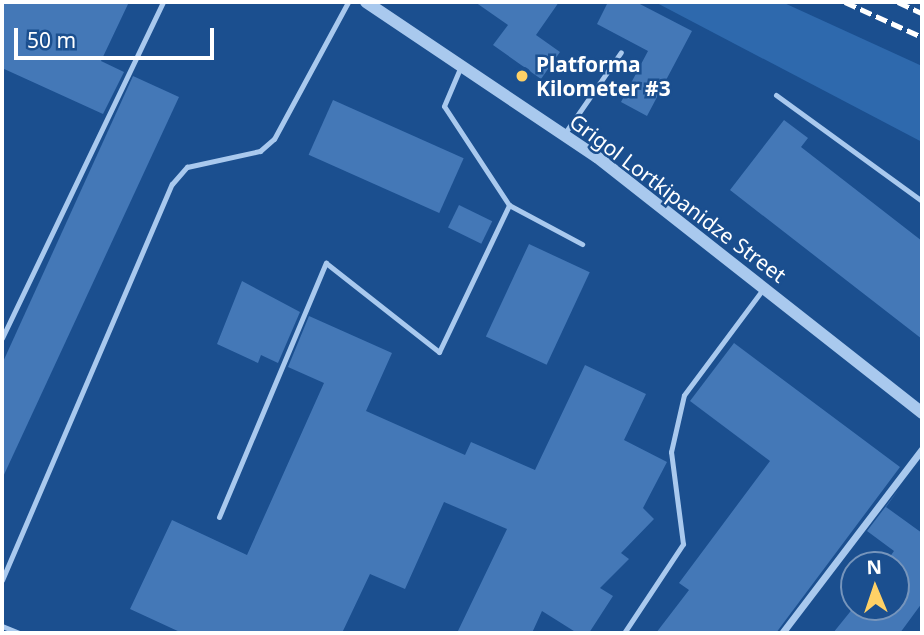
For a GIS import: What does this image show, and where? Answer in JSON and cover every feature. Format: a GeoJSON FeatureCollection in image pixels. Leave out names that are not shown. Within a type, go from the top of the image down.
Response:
{"type":"FeatureCollection","features":[{"type":"Feature","properties":{"kind":"street","name":"Grigol Lortkipanidze Street"},"geometry":{"type":"LineString","coordinates":[[366,2],[563,135],[765,286],[922,413]]}},
{"type":"Feature","properties":{"kind":"street"},"geometry":{"type":"LineString","coordinates":[[782,633],[922,449]]}},
{"type":"Feature","properties":{"kind":"lane"},"geometry":{"type":"LineString","coordinates":[[2,338],[5,322],[163,2]]}},
{"type":"Feature","properties":{"kind":"lane"},"geometry":{"type":"LineString","coordinates":[[2,580],[172,184],[187,167],[260,151],[274,139],[348,2]]}},
{"type":"Feature","properties":{"kind":"lane"},"geometry":{"type":"LineString","coordinates":[[563,135],[621,52]]}},
{"type":"Feature","properties":{"kind":"lane"},"geometry":{"type":"LineString","coordinates":[[461,65],[444,106],[509,205],[582,244]]}},
{"type":"Feature","properties":{"kind":"lane"},"geometry":{"type":"LineString","coordinates":[[776,95],[922,201]]}},
{"type":"Feature","properties":{"kind":"lane"},"geometry":{"type":"LineString","coordinates":[[219,517],[327,263],[439,352],[509,205]]}},
{"type":"Feature","properties":{"kind":"lane"},"geometry":{"type":"LineString","coordinates":[[624,633],[683,544],[671,452],[684,395],[765,286]]}},
{"type":"Feature","properties":{"kind":"lane"},"geometry":{"type":"LineString","coordinates":[[2,626],[19,633]]}},
{"type":"Feature","properties":{"kind":"shaded area"},"geometry":{"type":"Polygon","coordinates":[[[655,2],[782,2],[922,66],[922,142],[655,2]]]}},
{"type":"Feature","properties":{"kind":"building"},"geometry":{"type":"Polygon","coordinates":[[[2,2],[129,2],[101,61],[124,72],[103,114],[2,68],[2,2]]]}},
{"type":"Feature","properties":{"kind":"building"},"geometry":{"type":"Polygon","coordinates":[[[475,2],[559,2],[536,35],[560,52],[541,79],[493,45],[508,25],[475,2]]]}},
{"type":"Feature","properties":{"kind":"building"},"geometry":{"type":"Polygon","coordinates":[[[608,2],[636,2],[692,31],[647,116],[621,102],[648,51],[597,24],[608,2]]]}},
{"type":"Feature","properties":{"kind":"building"},"geometry":{"type":"Polygon","coordinates":[[[133,76],[179,97],[2,479],[2,364],[133,76]]]}},
{"type":"Feature","properties":{"kind":"building"},"geometry":{"type":"Polygon","coordinates":[[[333,100],[464,158],[439,213],[309,155],[333,100]]]}},
{"type":"Feature","properties":{"kind":"building"},"geometry":{"type":"Polygon","coordinates":[[[784,120],[808,138],[801,147],[922,241],[922,339],[730,190],[784,120]]]}},
{"type":"Feature","properties":{"kind":"building"},"geometry":{"type":"Polygon","coordinates":[[[459,205],[492,221],[481,244],[448,227],[459,205]]]}},
{"type":"Feature","properties":{"kind":"building"},"geometry":{"type":"Polygon","coordinates":[[[529,244],[590,272],[547,365],[486,336],[529,244]]]}},
{"type":"Feature","properties":{"kind":"building"},"geometry":{"type":"Polygon","coordinates":[[[242,281],[300,312],[278,363],[261,355],[258,363],[217,344],[242,281]]]}},
{"type":"Feature","properties":{"kind":"building"},"geometry":{"type":"Polygon","coordinates":[[[309,316],[392,353],[366,411],[465,455],[471,442],[535,470],[585,365],[646,394],[624,440],[667,462],[643,508],[654,519],[621,553],[629,559],[600,588],[613,596],[589,633],[577,633],[542,611],[532,633],[457,633],[507,529],[444,502],[405,589],[370,574],[342,633],[182,633],[130,609],[172,520],[247,555],[324,383],[288,367],[309,316]]]}},
{"type":"Feature","properties":{"kind":"building"},"geometry":{"type":"Polygon","coordinates":[[[734,343],[900,467],[776,633],[656,633],[689,590],[679,583],[770,461],[690,401],[734,343]]]}},
{"type":"Feature","properties":{"kind":"building"},"geometry":{"type":"Polygon","coordinates":[[[899,489],[886,507],[922,533],[922,603],[910,619],[910,551],[894,551],[867,531],[899,489]]]}},
{"type":"Feature","properties":{"kind":"building"},"geometry":{"type":"Polygon","coordinates":[[[843,621],[909,621],[900,633],[833,633],[843,621]]]}},
{"type":"Feature","properties":{"kind":"railway"},"geometry":{"type":"LineString","coordinates":[[845,2],[922,37]]}},
{"type":"Feature","properties":{"kind":"railway"},"geometry":{"type":"LineString","coordinates":[[898,2],[922,13]]}},
{"type":"Feature","properties":{"kind":"place","name":"Platforma Kilometer #3"},"geometry":{"type":"Point","coordinates":[522,76]}}]}
